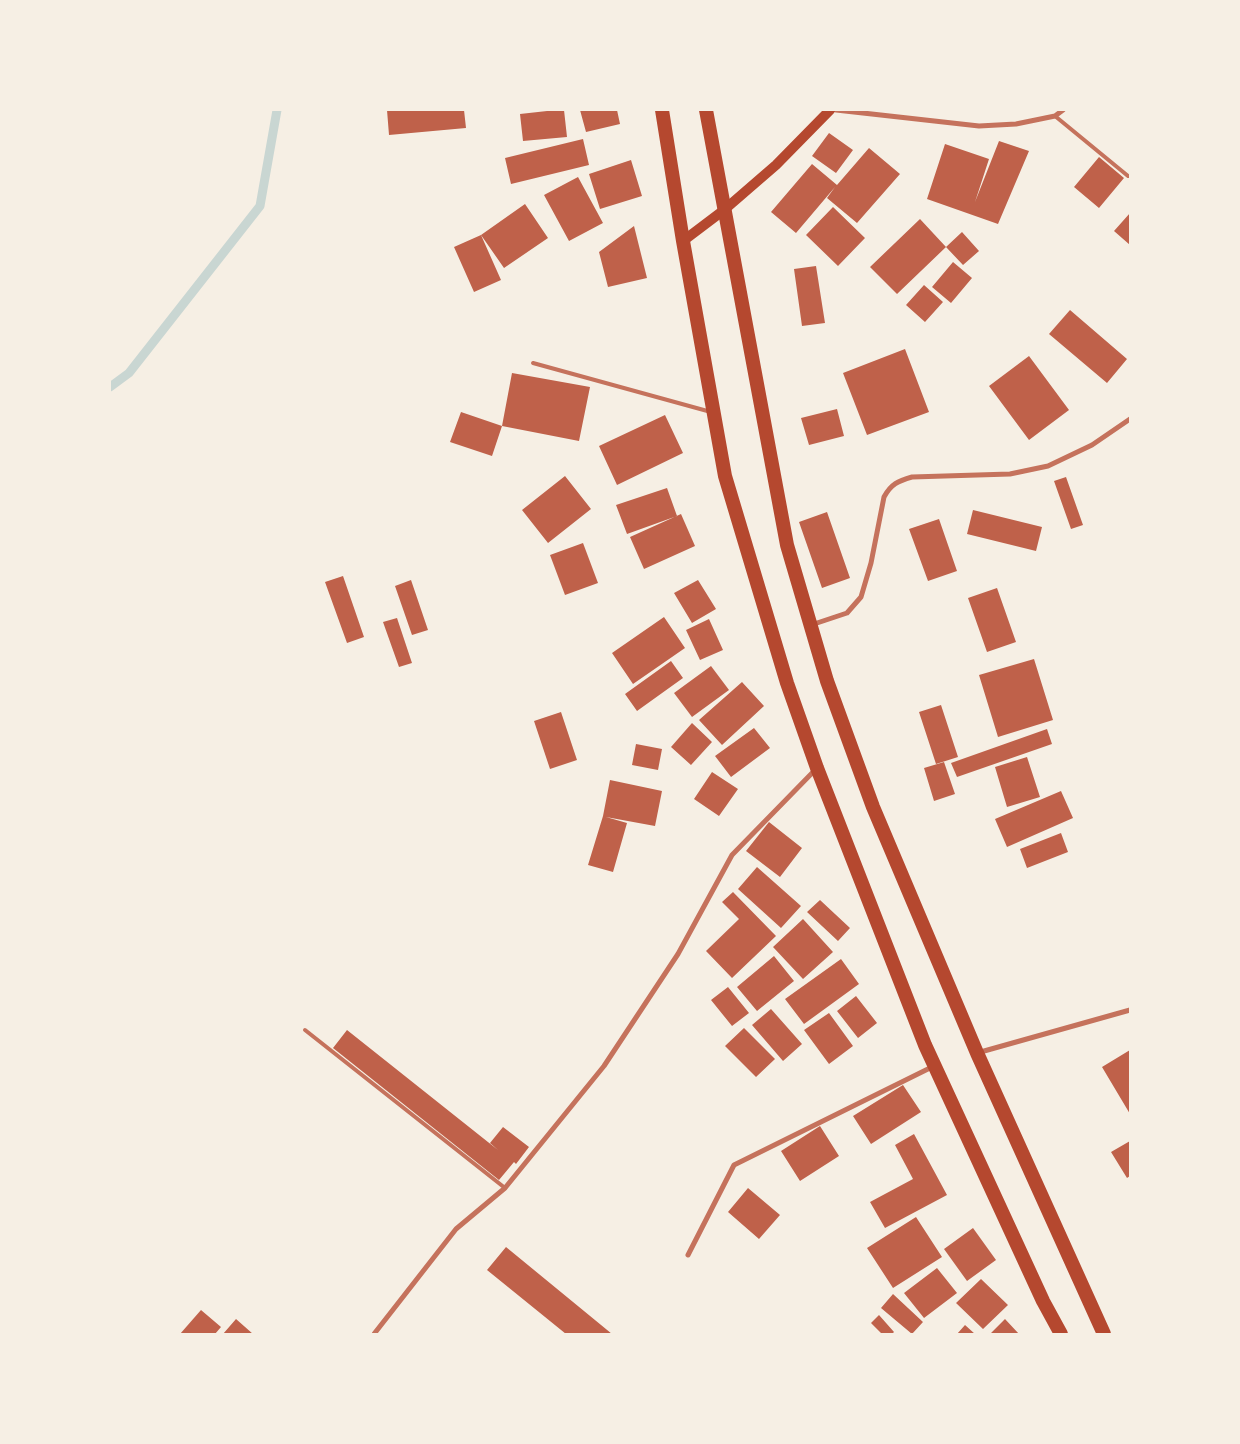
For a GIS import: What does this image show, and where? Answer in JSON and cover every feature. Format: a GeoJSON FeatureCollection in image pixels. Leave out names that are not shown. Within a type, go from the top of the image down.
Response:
{"type":"FeatureCollection","features":[{"type":"Feature","properties":{"kind":"highway"},"geometry":{"type":"LineString","coordinates":[[662,110],[724,476],[787,683],[817,768],[934,1066],[1043,1301],[1061,1334]]}},
{"type":"Feature","properties":{"kind":"highway"},"geometry":{"type":"LineString","coordinates":[[706,110],[787,545],[827,681],[873,806],[977,1053],[1104,1334]]}},
{"type":"Feature","properties":{"kind":"main road"},"geometry":{"type":"LineString","coordinates":[[683,241],[724,210],[776,165],[830,110]]}},
{"type":"Feature","properties":{"kind":"street"},"geometry":{"type":"LineString","coordinates":[[836,110],[979,126],[1016,124],[1055,116],[1063,110]]}},
{"type":"Feature","properties":{"kind":"street"},"geometry":{"type":"LineString","coordinates":[[811,625],[847,613],[861,597],[871,563],[884,497],[889,487],[898,481],[912,477],[1010,474],[1048,466],[1092,445],[1130,419]]}},
{"type":"Feature","properties":{"kind":"street"},"geometry":{"type":"LineString","coordinates":[[374,1334],[456,1229],[505,1188],[604,1066],[678,954],[732,855],[817,768]]}},
{"type":"Feature","properties":{"kind":"street"},"geometry":{"type":"LineString","coordinates":[[977,1053],[1130,1010]]}},
{"type":"Feature","properties":{"kind":"street"},"geometry":{"type":"LineString","coordinates":[[688,1255],[734,1164],[934,1066]]}},
{"type":"Feature","properties":{"kind":"lane"},"geometry":{"type":"LineString","coordinates":[[1055,116],[1128,176]]}},
{"type":"Feature","properties":{"kind":"lane"},"geometry":{"type":"LineString","coordinates":[[533,363],[714,413]]}},
{"type":"Feature","properties":{"kind":"lane"},"geometry":{"type":"LineString","coordinates":[[305,1030],[505,1188]]}},
{"type":"Feature","properties":{"kind":"building"},"geometry":{"type":"Polygon","coordinates":[[[387,110],[464,110],[466,128],[389,135],[387,110]]]}},
{"type":"Feature","properties":{"kind":"building"},"geometry":{"type":"Polygon","coordinates":[[[564,110],[567,137],[523,141],[520,114],[564,110]]]}},
{"type":"Feature","properties":{"kind":"building"},"geometry":{"type":"Polygon","coordinates":[[[580,110],[617,110],[620,124],[586,132],[580,110]]]}},
{"type":"Feature","properties":{"kind":"building"},"geometry":{"type":"Polygon","coordinates":[[[829,133],[853,150],[836,173],[812,156],[829,133]]]}},
{"type":"Feature","properties":{"kind":"building"},"geometry":{"type":"Polygon","coordinates":[[[583,139],[589,165],[511,184],[505,158],[583,139]]]}},
{"type":"Feature","properties":{"kind":"building"},"geometry":{"type":"Polygon","coordinates":[[[999,141],[1029,151],[998,224],[927,199],[945,144],[989,159],[975,202],[999,141]]]}},
{"type":"Feature","properties":{"kind":"building"},"geometry":{"type":"Polygon","coordinates":[[[869,148],[900,174],[857,223],[827,198],[835,187],[796,233],[771,212],[812,164],[837,185],[869,148]]]}},
{"type":"Feature","properties":{"kind":"building"},"geometry":{"type":"Polygon","coordinates":[[[1099,157],[1124,178],[1099,208],[1074,187],[1099,157]]]}},
{"type":"Feature","properties":{"kind":"building"},"geometry":{"type":"Polygon","coordinates":[[[631,160],[642,196],[600,209],[589,174],[631,160]]]}},
{"type":"Feature","properties":{"kind":"building"},"geometry":{"type":"Polygon","coordinates":[[[578,177],[603,223],[569,241],[544,195],[578,177]]]}},
{"type":"Feature","properties":{"kind":"building"},"geometry":{"type":"Polygon","coordinates":[[[525,204],[548,238],[504,268],[481,235],[525,204]]]}},
{"type":"Feature","properties":{"kind":"building"},"geometry":{"type":"Polygon","coordinates":[[[833,207],[865,238],[838,266],[806,235],[833,207]]]}},
{"type":"Feature","properties":{"kind":"building"},"geometry":{"type":"Polygon","coordinates":[[[1130,213],[1130,245],[1114,231],[1130,213]]]}},
{"type":"Feature","properties":{"kind":"building"},"geometry":{"type":"Polygon","coordinates":[[[920,219],[946,247],[897,294],[870,267],[920,219]]]}},
{"type":"Feature","properties":{"kind":"building"},"geometry":{"type":"Polygon","coordinates":[[[634,226],[647,278],[608,287],[599,252],[634,226]]]}},
{"type":"Feature","properties":{"kind":"building"},"geometry":{"type":"Polygon","coordinates":[[[962,232],[979,251],[963,265],[946,247],[962,232]]]}},
{"type":"Feature","properties":{"kind":"building"},"geometry":{"type":"Polygon","coordinates":[[[481,235],[501,280],[474,292],[454,247],[481,235]]]}},
{"type":"Feature","properties":{"kind":"building"},"geometry":{"type":"Polygon","coordinates":[[[953,262],[972,278],[951,303],[932,287],[953,262]]]}},
{"type":"Feature","properties":{"kind":"building"},"geometry":{"type":"Polygon","coordinates":[[[816,266],[825,323],[802,326],[794,269],[816,266]]]}},
{"type":"Feature","properties":{"kind":"building"},"geometry":{"type":"Polygon","coordinates":[[[924,285],[943,302],[925,322],[906,305],[924,285]]]}},
{"type":"Feature","properties":{"kind":"building"},"geometry":{"type":"Polygon","coordinates":[[[1070,310],[1127,359],[1107,383],[1049,334],[1070,310]]]}},
{"type":"Feature","properties":{"kind":"building"},"geometry":{"type":"Polygon","coordinates":[[[905,349],[929,412],[867,435],[843,373],[905,349]]]}},
{"type":"Feature","properties":{"kind":"building"},"geometry":{"type":"Polygon","coordinates":[[[1029,356],[1069,410],[1029,440],[989,386],[1029,356]]]}},
{"type":"Feature","properties":{"kind":"building"},"geometry":{"type":"Polygon","coordinates":[[[512,373],[590,387],[579,441],[502,426],[512,373]]]}},
{"type":"Feature","properties":{"kind":"building"},"geometry":{"type":"Polygon","coordinates":[[[837,409],[844,436],[809,445],[801,418],[837,409]]]}},
{"type":"Feature","properties":{"kind":"building"},"geometry":{"type":"Polygon","coordinates":[[[461,412],[502,426],[492,456],[450,442],[461,412]]]}},
{"type":"Feature","properties":{"kind":"building"},"geometry":{"type":"Polygon","coordinates":[[[665,415],[683,453],[617,485],[599,446],[665,415]]]}},
{"type":"Feature","properties":{"kind":"building"},"geometry":{"type":"Polygon","coordinates":[[[565,476],[591,509],[548,543],[522,510],[565,476]]]}},
{"type":"Feature","properties":{"kind":"building"},"geometry":{"type":"Polygon","coordinates":[[[1066,477],[1083,525],[1071,529],[1054,481],[1066,477]]]}},
{"type":"Feature","properties":{"kind":"building"},"geometry":{"type":"Polygon","coordinates":[[[667,488],[677,516],[627,534],[616,505],[667,488]]]}},
{"type":"Feature","properties":{"kind":"building"},"geometry":{"type":"Polygon","coordinates":[[[973,510],[1042,527],[1036,551],[967,534],[973,510]]]}},
{"type":"Feature","properties":{"kind":"building"},"geometry":{"type":"Polygon","coordinates":[[[827,512],[850,578],[822,588],[799,522],[827,512]]]}},
{"type":"Feature","properties":{"kind":"building"},"geometry":{"type":"Polygon","coordinates":[[[681,514],[695,546],[644,569],[630,537],[681,514]]]}},
{"type":"Feature","properties":{"kind":"building"},"geometry":{"type":"Polygon","coordinates":[[[939,519],[957,571],[928,581],[909,529],[939,519]]]}},
{"type":"Feature","properties":{"kind":"building"},"geometry":{"type":"Polygon","coordinates":[[[583,543],[598,583],[565,595],[550,555],[583,543]]]}},
{"type":"Feature","properties":{"kind":"building"},"geometry":{"type":"Polygon","coordinates":[[[343,576],[364,637],[347,643],[325,582],[343,576]]]}},
{"type":"Feature","properties":{"kind":"building"},"geometry":{"type":"Polygon","coordinates":[[[411,580],[428,630],[412,635],[395,586],[411,580]]]}},
{"type":"Feature","properties":{"kind":"building"},"geometry":{"type":"Polygon","coordinates":[[[698,580],[716,609],[692,623],[674,593],[698,580]]]}},
{"type":"Feature","properties":{"kind":"building"},"geometry":{"type":"Polygon","coordinates":[[[997,588],[1016,642],[987,652],[968,598],[997,588]]]}},
{"type":"Feature","properties":{"kind":"building"},"geometry":{"type":"Polygon","coordinates":[[[664,617],[685,648],[633,684],[612,653],[664,617]]]}},
{"type":"Feature","properties":{"kind":"building"},"geometry":{"type":"Polygon","coordinates":[[[397,618],[412,663],[399,667],[383,622],[397,618]]]}},
{"type":"Feature","properties":{"kind":"building"},"geometry":{"type":"Polygon","coordinates":[[[709,619],[723,650],[700,660],[686,630],[709,619]]]}},
{"type":"Feature","properties":{"kind":"building"},"geometry":{"type":"Polygon","coordinates":[[[1034,659],[1053,720],[998,737],[979,675],[1034,659]]]}},
{"type":"Feature","properties":{"kind":"building"},"geometry":{"type":"Polygon","coordinates":[[[671,661],[683,678],[637,711],[625,694],[671,661]]]}},
{"type":"Feature","properties":{"kind":"building"},"geometry":{"type":"Polygon","coordinates":[[[711,666],[729,690],[692,717],[674,693],[711,666]]]}},
{"type":"Feature","properties":{"kind":"building"},"geometry":{"type":"Polygon","coordinates":[[[742,682],[764,706],[722,745],[699,720],[742,682]]]}},
{"type":"Feature","properties":{"kind":"building"},"geometry":{"type":"Polygon","coordinates":[[[941,705],[958,757],[936,764],[919,712],[941,705]]]}},
{"type":"Feature","properties":{"kind":"building"},"geometry":{"type":"Polygon","coordinates":[[[561,712],[577,760],[550,769],[534,721],[561,712]]]}},
{"type":"Feature","properties":{"kind":"building"},"geometry":{"type":"Polygon","coordinates":[[[692,723],[712,742],[691,765],[671,747],[692,723]]]}},
{"type":"Feature","properties":{"kind":"building"},"geometry":{"type":"Polygon","coordinates":[[[754,728],[770,748],[731,777],[715,756],[754,728]]]}},
{"type":"Feature","properties":{"kind":"building"},"geometry":{"type":"Polygon","coordinates":[[[1047,729],[1052,744],[957,777],[951,763],[1047,729]]]}},
{"type":"Feature","properties":{"kind":"building"},"geometry":{"type":"Polygon","coordinates":[[[636,744],[662,749],[658,770],[632,765],[636,744]]]}},
{"type":"Feature","properties":{"kind":"building"},"geometry":{"type":"Polygon","coordinates":[[[1027,757],[1040,797],[1007,807],[995,767],[1027,757]]]}},
{"type":"Feature","properties":{"kind":"building"},"geometry":{"type":"Polygon","coordinates":[[[944,762],[955,794],[934,801],[924,768],[944,762]]]}},
{"type":"Feature","properties":{"kind":"building"},"geometry":{"type":"Polygon","coordinates":[[[712,772],[738,789],[719,816],[694,799],[712,772]]]}},
{"type":"Feature","properties":{"kind":"building"},"geometry":{"type":"Polygon","coordinates":[[[610,780],[662,791],[655,826],[606,817],[627,823],[613,872],[588,865],[603,816],[610,780]]]}},
{"type":"Feature","properties":{"kind":"building"},"geometry":{"type":"Polygon","coordinates":[[[1061,791],[1073,818],[1007,847],[995,819],[1061,791]]]}},
{"type":"Feature","properties":{"kind":"building"},"geometry":{"type":"Polygon","coordinates":[[[769,822],[802,848],[780,877],[746,851],[769,822]]]}},
{"type":"Feature","properties":{"kind":"building"},"geometry":{"type":"Polygon","coordinates":[[[1061,833],[1068,852],[1027,868],[1020,849],[1061,833]]]}},
{"type":"Feature","properties":{"kind":"building"},"geometry":{"type":"Polygon","coordinates":[[[757,867],[801,906],[781,928],[738,889],[757,867]]]}},
{"type":"Feature","properties":{"kind":"building"},"geometry":{"type":"Polygon","coordinates":[[[733,892],[776,936],[732,978],[706,951],[739,919],[722,902],[733,892]]]}},
{"type":"Feature","properties":{"kind":"building"},"geometry":{"type":"Polygon","coordinates":[[[820,900],[850,928],[838,941],[807,912],[820,900]]]}},
{"type":"Feature","properties":{"kind":"building"},"geometry":{"type":"Polygon","coordinates":[[[803,919],[833,952],[803,979],[773,947],[803,919]]]}},
{"type":"Feature","properties":{"kind":"building"},"geometry":{"type":"Polygon","coordinates":[[[774,956],[794,981],[757,1011],[737,987],[774,956]]]}},
{"type":"Feature","properties":{"kind":"building"},"geometry":{"type":"Polygon","coordinates":[[[841,959],[859,984],[804,1024],[785,999],[841,959]]]}},
{"type":"Feature","properties":{"kind":"building"},"geometry":{"type":"Polygon","coordinates":[[[728,987],[749,1013],[732,1026],[711,1000],[728,987]]]}},
{"type":"Feature","properties":{"kind":"building"},"geometry":{"type":"Polygon","coordinates":[[[856,996],[877,1023],[858,1038],[837,1011],[856,996]]]}},
{"type":"Feature","properties":{"kind":"building"},"geometry":{"type":"Polygon","coordinates":[[[771,1009],[802,1044],[783,1061],[752,1025],[771,1009]]]}},
{"type":"Feature","properties":{"kind":"building"},"geometry":{"type":"Polygon","coordinates":[[[829,1013],[853,1046],[829,1064],[804,1030],[829,1013]]]}},
{"type":"Feature","properties":{"kind":"building"},"geometry":{"type":"Polygon","coordinates":[[[744,1028],[775,1059],[756,1077],[725,1046],[744,1028]]]}},
{"type":"Feature","properties":{"kind":"building"},"geometry":{"type":"Polygon","coordinates":[[[347,1030],[498,1150],[490,1143],[503,1127],[529,1147],[516,1164],[514,1162],[499,1180],[333,1048],[347,1030]]]}},
{"type":"Feature","properties":{"kind":"building"},"geometry":{"type":"Polygon","coordinates":[[[1130,1050],[1130,1114],[1102,1067],[1130,1050]]]}},
{"type":"Feature","properties":{"kind":"building"},"geometry":{"type":"Polygon","coordinates":[[[903,1085],[921,1112],[871,1144],[853,1116],[903,1085]]]}},
{"type":"Feature","properties":{"kind":"building"},"geometry":{"type":"Polygon","coordinates":[[[820,1126],[839,1156],[800,1181],[781,1151],[820,1126]]]}},
{"type":"Feature","properties":{"kind":"building"},"geometry":{"type":"Polygon","coordinates":[[[914,1134],[947,1195],[885,1228],[870,1202],[913,1179],[895,1145],[914,1134]]]}},
{"type":"Feature","properties":{"kind":"building"},"geometry":{"type":"Polygon","coordinates":[[[1130,1141],[1130,1176],[1127,1178],[1111,1152],[1130,1141]]]}},
{"type":"Feature","properties":{"kind":"building"},"geometry":{"type":"Polygon","coordinates":[[[748,1188],[780,1215],[759,1239],[728,1212],[748,1188]]]}},
{"type":"Feature","properties":{"kind":"building"},"geometry":{"type":"Polygon","coordinates":[[[916,1217],[942,1257],[893,1288],[867,1248],[916,1217]]]}},
{"type":"Feature","properties":{"kind":"building"},"geometry":{"type":"Polygon","coordinates":[[[973,1228],[996,1260],[967,1281],[944,1249],[973,1228]]]}},
{"type":"Feature","properties":{"kind":"building"},"geometry":{"type":"Polygon","coordinates":[[[506,1247],[612,1334],[566,1334],[487,1270],[506,1247]]]}},
{"type":"Feature","properties":{"kind":"building"},"geometry":{"type":"Polygon","coordinates":[[[937,1268],[957,1293],[924,1318],[904,1293],[937,1268]]]}},
{"type":"Feature","properties":{"kind":"building"},"geometry":{"type":"Polygon","coordinates":[[[981,1279],[1008,1305],[983,1329],[956,1303],[981,1279]]]}},
{"type":"Feature","properties":{"kind":"building"},"geometry":{"type":"Polygon","coordinates":[[[893,1294],[923,1322],[912,1334],[881,1308],[893,1294]]]}},
{"type":"Feature","properties":{"kind":"building"},"geometry":{"type":"Polygon","coordinates":[[[201,1310],[221,1327],[215,1334],[180,1334],[201,1310]]]}},
{"type":"Feature","properties":{"kind":"building"},"geometry":{"type":"Polygon","coordinates":[[[879,1315],[894,1332],[892,1334],[882,1334],[871,1323],[879,1315]]]}},
{"type":"Feature","properties":{"kind":"building"},"geometry":{"type":"Polygon","coordinates":[[[236,1319],[253,1334],[223,1334],[236,1319]]]}},
{"type":"Feature","properties":{"kind":"building"},"geometry":{"type":"Polygon","coordinates":[[[1005,1319],[1019,1334],[990,1334],[1005,1319]]]}},
{"type":"Feature","properties":{"kind":"building"},"geometry":{"type":"Polygon","coordinates":[[[965,1325],[975,1334],[957,1334],[965,1325]]]}},
{"type":"Feature","properties":{"kind":"waterway"},"geometry":{"type":"LineString","coordinates":[[110,387],[129,373],[260,206],[277,110]]}}]}
